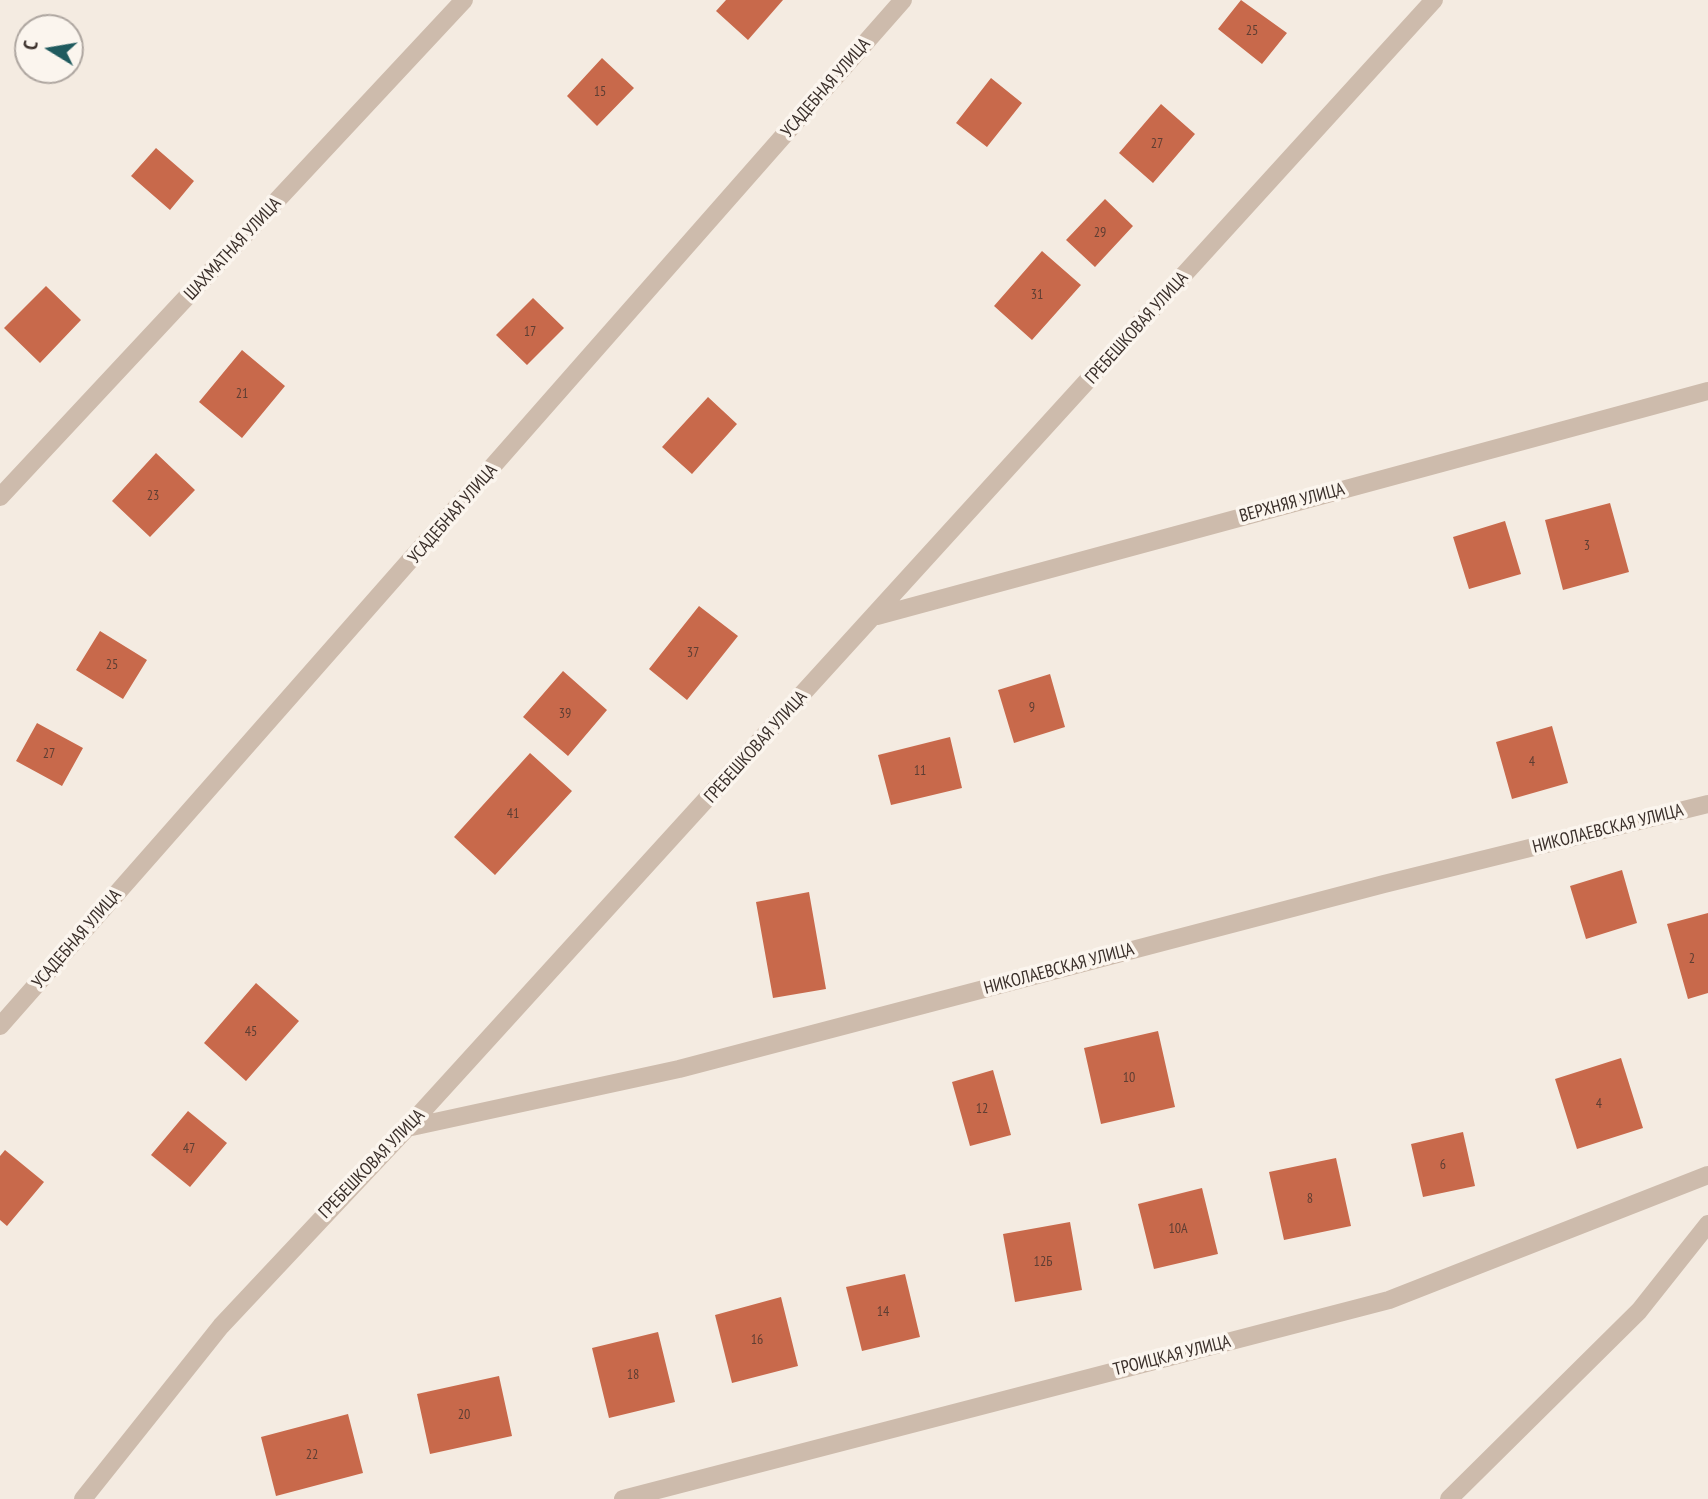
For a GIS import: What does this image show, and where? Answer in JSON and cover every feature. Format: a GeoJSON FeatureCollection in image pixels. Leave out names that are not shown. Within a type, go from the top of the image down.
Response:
{"type":"FeatureCollection","features":[{"type":"Feature","properties":{"kind":"street","name":"ШАХМАТНАЯ УЛИЦА"},"geometry":{"type":"LineString","coordinates":[[0,497],[464,0]]}},
{"type":"Feature","properties":{"kind":"street","name":"УСАДЕБНАЯ УЛИЦА"},"geometry":{"type":"LineString","coordinates":[[0,1026],[903,0]]}},
{"type":"Feature","properties":{"kind":"street","name":"ГРЕБЕШКОВАЯ УЛИЦА"},"geometry":{"type":"LineString","coordinates":[[83,1499],[220,1326],[407,1128],[876,616],[1434,0]]}},
{"type":"Feature","properties":{"kind":"street","name":"ВЕРХНЯЯ УЛИЦА"},"geometry":{"type":"LineString","coordinates":[[876,616],[1708,391]]}},
{"type":"Feature","properties":{"kind":"street","name":"НИКОЛАЕВСКАЯ УЛИЦА"},"geometry":{"type":"LineString","coordinates":[[407,1128],[679,1069],[1384,884],[1708,804]]}},
{"type":"Feature","properties":{"kind":"street","name":"ТРОИЦКАЯ УЛИЦА"},"geometry":{"type":"LineString","coordinates":[[623,1499],[1389,1300],[1708,1175]]}},
{"type":"Feature","properties":{"kind":"street"},"geometry":{"type":"LineString","coordinates":[[1449,1499],[1639,1311],[1708,1224]]}},
{"type":"Feature","properties":{"kind":"building"},"geometry":{"type":"Polygon","coordinates":[[[726,0],[783,0],[748,40],[716,11],[726,0]]]}},
{"type":"Feature","properties":{"kind":"building"},"geometry":{"type":"Polygon","coordinates":[[[1241,0],[1287,33],[1262,64],[1218,29],[1241,0]]]}},
{"type":"Feature","properties":{"kind":"building"},"geometry":{"type":"Polygon","coordinates":[[[602,58],[634,88],[597,126],[567,96],[602,58]]]}},
{"type":"Feature","properties":{"kind":"building"},"geometry":{"type":"Polygon","coordinates":[[[991,78],[1022,103],[987,147],[956,123],[991,78]]]}},
{"type":"Feature","properties":{"kind":"building"},"geometry":{"type":"Polygon","coordinates":[[[1161,104],[1195,134],[1153,183],[1119,153],[1161,104]]]}},
{"type":"Feature","properties":{"kind":"building"},"geometry":{"type":"Polygon","coordinates":[[[156,148],[194,181],[170,210],[131,176],[156,148]]]}},
{"type":"Feature","properties":{"kind":"building"},"geometry":{"type":"Polygon","coordinates":[[[1105,199],[1133,226],[1095,267],[1066,240],[1105,199]]]}},
{"type":"Feature","properties":{"kind":"building"},"geometry":{"type":"Polygon","coordinates":[[[1042,251],[1081,285],[1032,340],[994,306],[1042,251]]]}},
{"type":"Feature","properties":{"kind":"building"},"geometry":{"type":"Polygon","coordinates":[[[46,286],[81,320],[40,363],[4,328],[46,286]]]}},
{"type":"Feature","properties":{"kind":"building"},"geometry":{"type":"Polygon","coordinates":[[[533,298],[564,328],[527,365],[496,335],[533,298]]]}},
{"type":"Feature","properties":{"kind":"building"},"geometry":{"type":"Polygon","coordinates":[[[242,350],[285,386],[242,438],[199,402],[242,350]]]}},
{"type":"Feature","properties":{"kind":"building"},"geometry":{"type":"Polygon","coordinates":[[[708,397],[737,424],[692,474],[662,447],[708,397]]]}},
{"type":"Feature","properties":{"kind":"building"},"geometry":{"type":"Polygon","coordinates":[[[156,453],[195,490],[150,537],[112,501],[156,453]]]}},
{"type":"Feature","properties":{"kind":"building"},"geometry":{"type":"Polygon","coordinates":[[[1610,503],[1629,572],[1563,590],[1545,520],[1610,503]]]}},
{"type":"Feature","properties":{"kind":"building"},"geometry":{"type":"Polygon","coordinates":[[[1505,521],[1521,574],[1469,589],[1453,537],[1505,521]]]}},
{"type":"Feature","properties":{"kind":"building"},"geometry":{"type":"Polygon","coordinates":[[[699,606],[738,636],[687,700],[649,669],[699,606]]]}},
{"type":"Feature","properties":{"kind":"building"},"geometry":{"type":"Polygon","coordinates":[[[100,631],[147,660],[123,699],[76,670],[100,631]]]}},
{"type":"Feature","properties":{"kind":"building"},"geometry":{"type":"Polygon","coordinates":[[[563,671],[607,710],[568,756],[523,717],[563,671]]]}},
{"type":"Feature","properties":{"kind":"building"},"geometry":{"type":"Polygon","coordinates":[[[1050,674],[1065,727],[1014,743],[998,690],[1050,674]]]}},
{"type":"Feature","properties":{"kind":"building"},"geometry":{"type":"Polygon","coordinates":[[[37,723],[83,748],[62,786],[16,761],[37,723]]]}},
{"type":"Feature","properties":{"kind":"building"},"geometry":{"type":"Polygon","coordinates":[[[1552,726],[1568,783],[1512,799],[1496,742],[1552,726]]]}},
{"type":"Feature","properties":{"kind":"building"},"geometry":{"type":"Polygon","coordinates":[[[950,737],[962,788],[891,805],[878,755],[950,737]]]}},
{"type":"Feature","properties":{"kind":"building"},"geometry":{"type":"Polygon","coordinates":[[[530,753],[572,791],[495,875],[454,837],[530,753]]]}},
{"type":"Feature","properties":{"kind":"building"},"geometry":{"type":"Polygon","coordinates":[[[1622,870],[1637,923],[1586,939],[1570,886],[1622,870]]]}},
{"type":"Feature","properties":{"kind":"building"},"geometry":{"type":"Polygon","coordinates":[[[809,892],[826,989],[773,998],[756,902],[809,892]]]}},
{"type":"Feature","properties":{"kind":"building"},"geometry":{"type":"Polygon","coordinates":[[[1708,913],[1708,993],[1688,999],[1667,924],[1708,913]]]}},
{"type":"Feature","properties":{"kind":"building"},"geometry":{"type":"Polygon","coordinates":[[[256,983],[299,1021],[246,1081],[204,1043],[256,983]]]}},
{"type":"Feature","properties":{"kind":"building"},"geometry":{"type":"Polygon","coordinates":[[[1158,1031],[1175,1107],[1101,1124],[1084,1048],[1158,1031]]]}},
{"type":"Feature","properties":{"kind":"building"},"geometry":{"type":"Polygon","coordinates":[[[1621,1058],[1643,1128],[1577,1149],[1555,1079],[1621,1058]]]}},
{"type":"Feature","properties":{"kind":"building"},"geometry":{"type":"Polygon","coordinates":[[[993,1070],[1011,1135],[970,1146],[952,1082],[993,1070]]]}},
{"type":"Feature","properties":{"kind":"building"},"geometry":{"type":"Polygon","coordinates":[[[188,1111],[227,1143],[190,1187],[151,1155],[188,1111]]]}},
{"type":"Feature","properties":{"kind":"building"},"geometry":{"type":"Polygon","coordinates":[[[1463,1132],[1475,1186],[1423,1197],[1411,1144],[1463,1132]]]}},
{"type":"Feature","properties":{"kind":"building"},"geometry":{"type":"Polygon","coordinates":[[[5,1150],[44,1182],[7,1226],[0,1220],[0,1156],[5,1150]]]}},
{"type":"Feature","properties":{"kind":"building"},"geometry":{"type":"Polygon","coordinates":[[[1336,1158],[1351,1226],[1284,1240],[1269,1172],[1336,1158]]]}},
{"type":"Feature","properties":{"kind":"building"},"geometry":{"type":"Polygon","coordinates":[[[1202,1188],[1218,1254],[1154,1269],[1138,1204],[1202,1188]]]}},
{"type":"Feature","properties":{"kind":"building"},"geometry":{"type":"Polygon","coordinates":[[[1070,1222],[1082,1290],[1015,1302],[1003,1234],[1070,1222]]]}},
{"type":"Feature","properties":{"kind":"building"},"geometry":{"type":"Polygon","coordinates":[[[905,1274],[920,1337],[862,1351],[846,1287],[905,1274]]]}},
{"type":"Feature","properties":{"kind":"building"},"geometry":{"type":"Polygon","coordinates":[[[781,1297],[798,1366],[732,1383],[715,1315],[781,1297]]]}},
{"type":"Feature","properties":{"kind":"building"},"geometry":{"type":"Polygon","coordinates":[[[658,1332],[675,1402],[609,1418],[592,1348],[658,1332]]]}},
{"type":"Feature","properties":{"kind":"building"},"geometry":{"type":"Polygon","coordinates":[[[499,1376],[512,1436],[430,1454],[417,1394],[499,1376]]]}},
{"type":"Feature","properties":{"kind":"building"},"geometry":{"type":"Polygon","coordinates":[[[348,1414],[363,1473],[276,1496],[261,1437],[348,1414]]]}}]}
